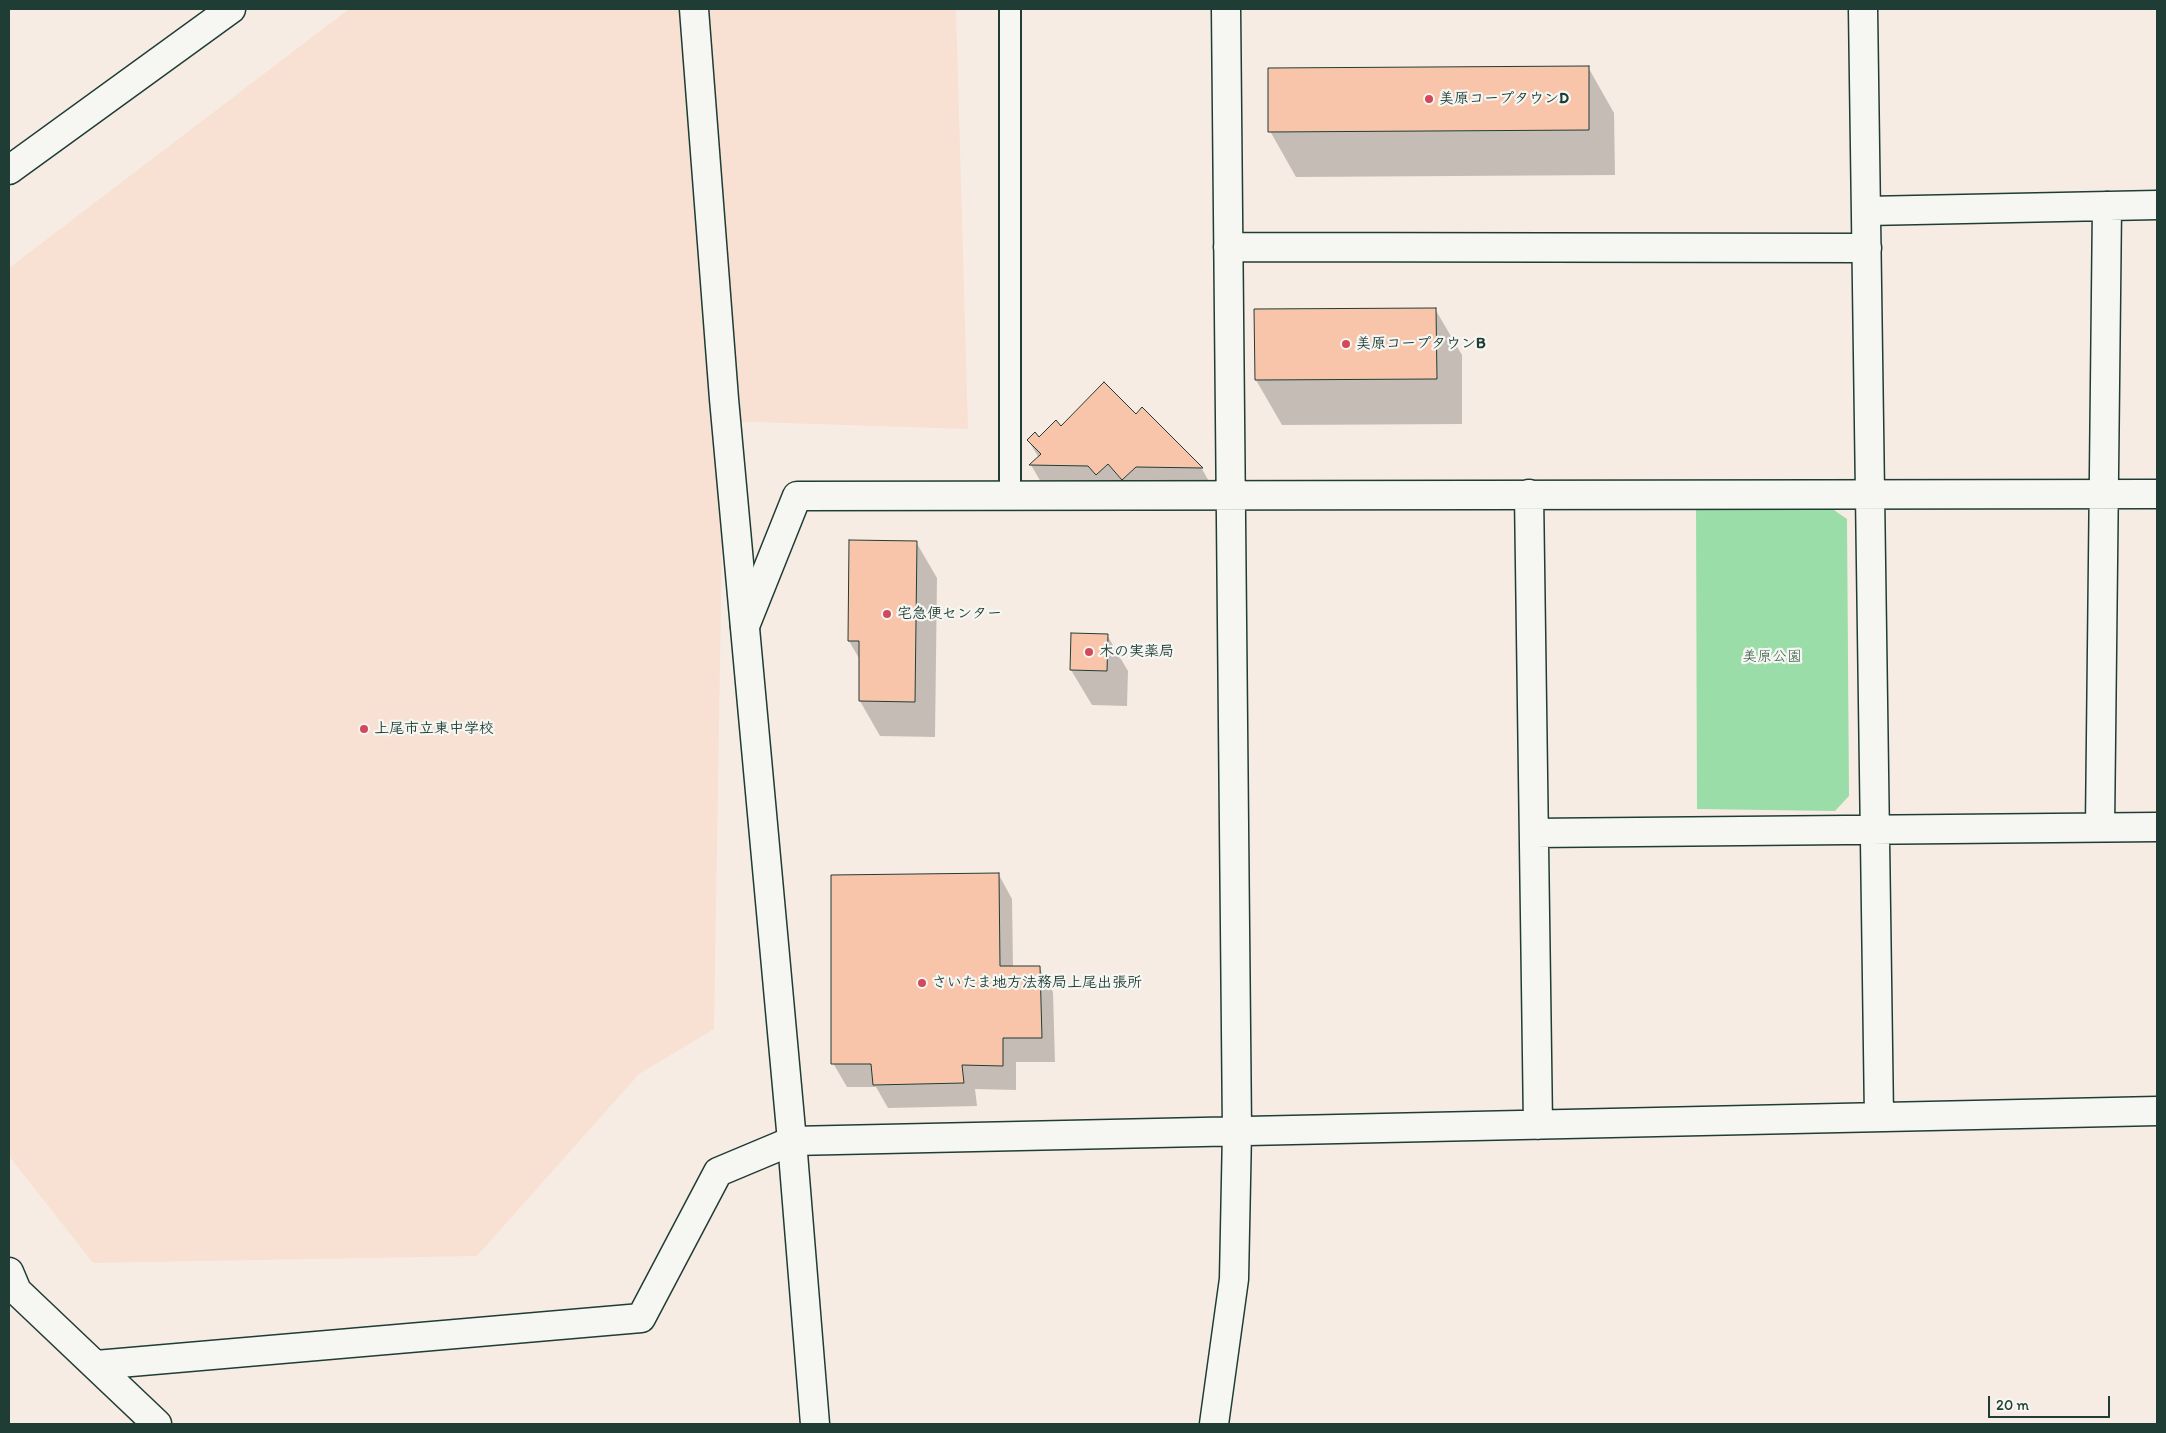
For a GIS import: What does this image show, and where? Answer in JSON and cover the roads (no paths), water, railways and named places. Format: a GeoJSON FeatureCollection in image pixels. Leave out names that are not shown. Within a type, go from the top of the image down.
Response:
{"type":"FeatureCollection","features":[{"type":"Feature","properties":{"kind":"street"},"geometry":{"type":"LineString","coordinates":[[9,170],[231,9]]}},
{"type":"Feature","properties":{"kind":"street"},"geometry":{"type":"LineString","coordinates":[[694,9],[724,399],[792,1141],[815,1424]]}},
{"type":"Feature","properties":{"kind":"street"},"geometry":{"type":"LineString","coordinates":[[1214,1424],[1234,1279],[1237,1131],[1226,9]]}},
{"type":"Feature","properties":{"kind":"street"},"geometry":{"type":"LineString","coordinates":[[1864,9],[1879,1118]]}},
{"type":"Feature","properties":{"kind":"street"},"geometry":{"type":"LineString","coordinates":[[1867,211],[2157,205]]}},
{"type":"Feature","properties":{"kind":"street"},"geometry":{"type":"LineString","coordinates":[[2100,827],[2107,206]]}},
{"type":"Feature","properties":{"kind":"street"},"geometry":{"type":"LineString","coordinates":[[1228,247],[1867,248]]}},
{"type":"Feature","properties":{"kind":"street"},"geometry":{"type":"LineString","coordinates":[[1529,494],[1538,1125]]}},
{"type":"Feature","properties":{"kind":"street"},"geometry":{"type":"LineString","coordinates":[[745,626],[797,496],[2157,494]]}},
{"type":"Feature","properties":{"kind":"street"},"geometry":{"type":"LineString","coordinates":[[1534,833],[2157,827]]}},
{"type":"Feature","properties":{"kind":"street"},"geometry":{"type":"LineString","coordinates":[[96,1365],[641,1318],[718,1172],[792,1141],[2157,1111]]}},
{"type":"Feature","properties":{"kind":"street"},"geometry":{"type":"LineString","coordinates":[[9,1272],[17,1291],[157,1424]]}},
{"type":"Feature","properties":{"kind":"lane"},"geometry":{"type":"LineString","coordinates":[[1010,9],[1010,495]]}},
{"type":"Feature","properties":{"kind":"place","name":"美原コープタウンD"},"geometry":{"type":"Point","coordinates":[1429,99]}},
{"type":"Feature","properties":{"kind":"place","name":"美原コープタウンB"},"geometry":{"type":"Point","coordinates":[1346,344]}},
{"type":"Feature","properties":{"kind":"place","name":"宅急便センター"},"geometry":{"type":"Point","coordinates":[887,614]}},
{"type":"Feature","properties":{"kind":"place","name":"木の実薬局"},"geometry":{"type":"Point","coordinates":[1089,652]}},
{"type":"Feature","properties":{"kind":"place","name":"上尾市立東中学校"},"geometry":{"type":"Point","coordinates":[364,729]}},
{"type":"Feature","properties":{"kind":"place","name":"さいたま地方法務局上尾出張所"},"geometry":{"type":"Point","coordinates":[922,983]}},
{"type":"Feature","properties":{"kind":"park label","name":"美原公園"},"geometry":{"type":"Point","coordinates":[1772,657]}}]}
